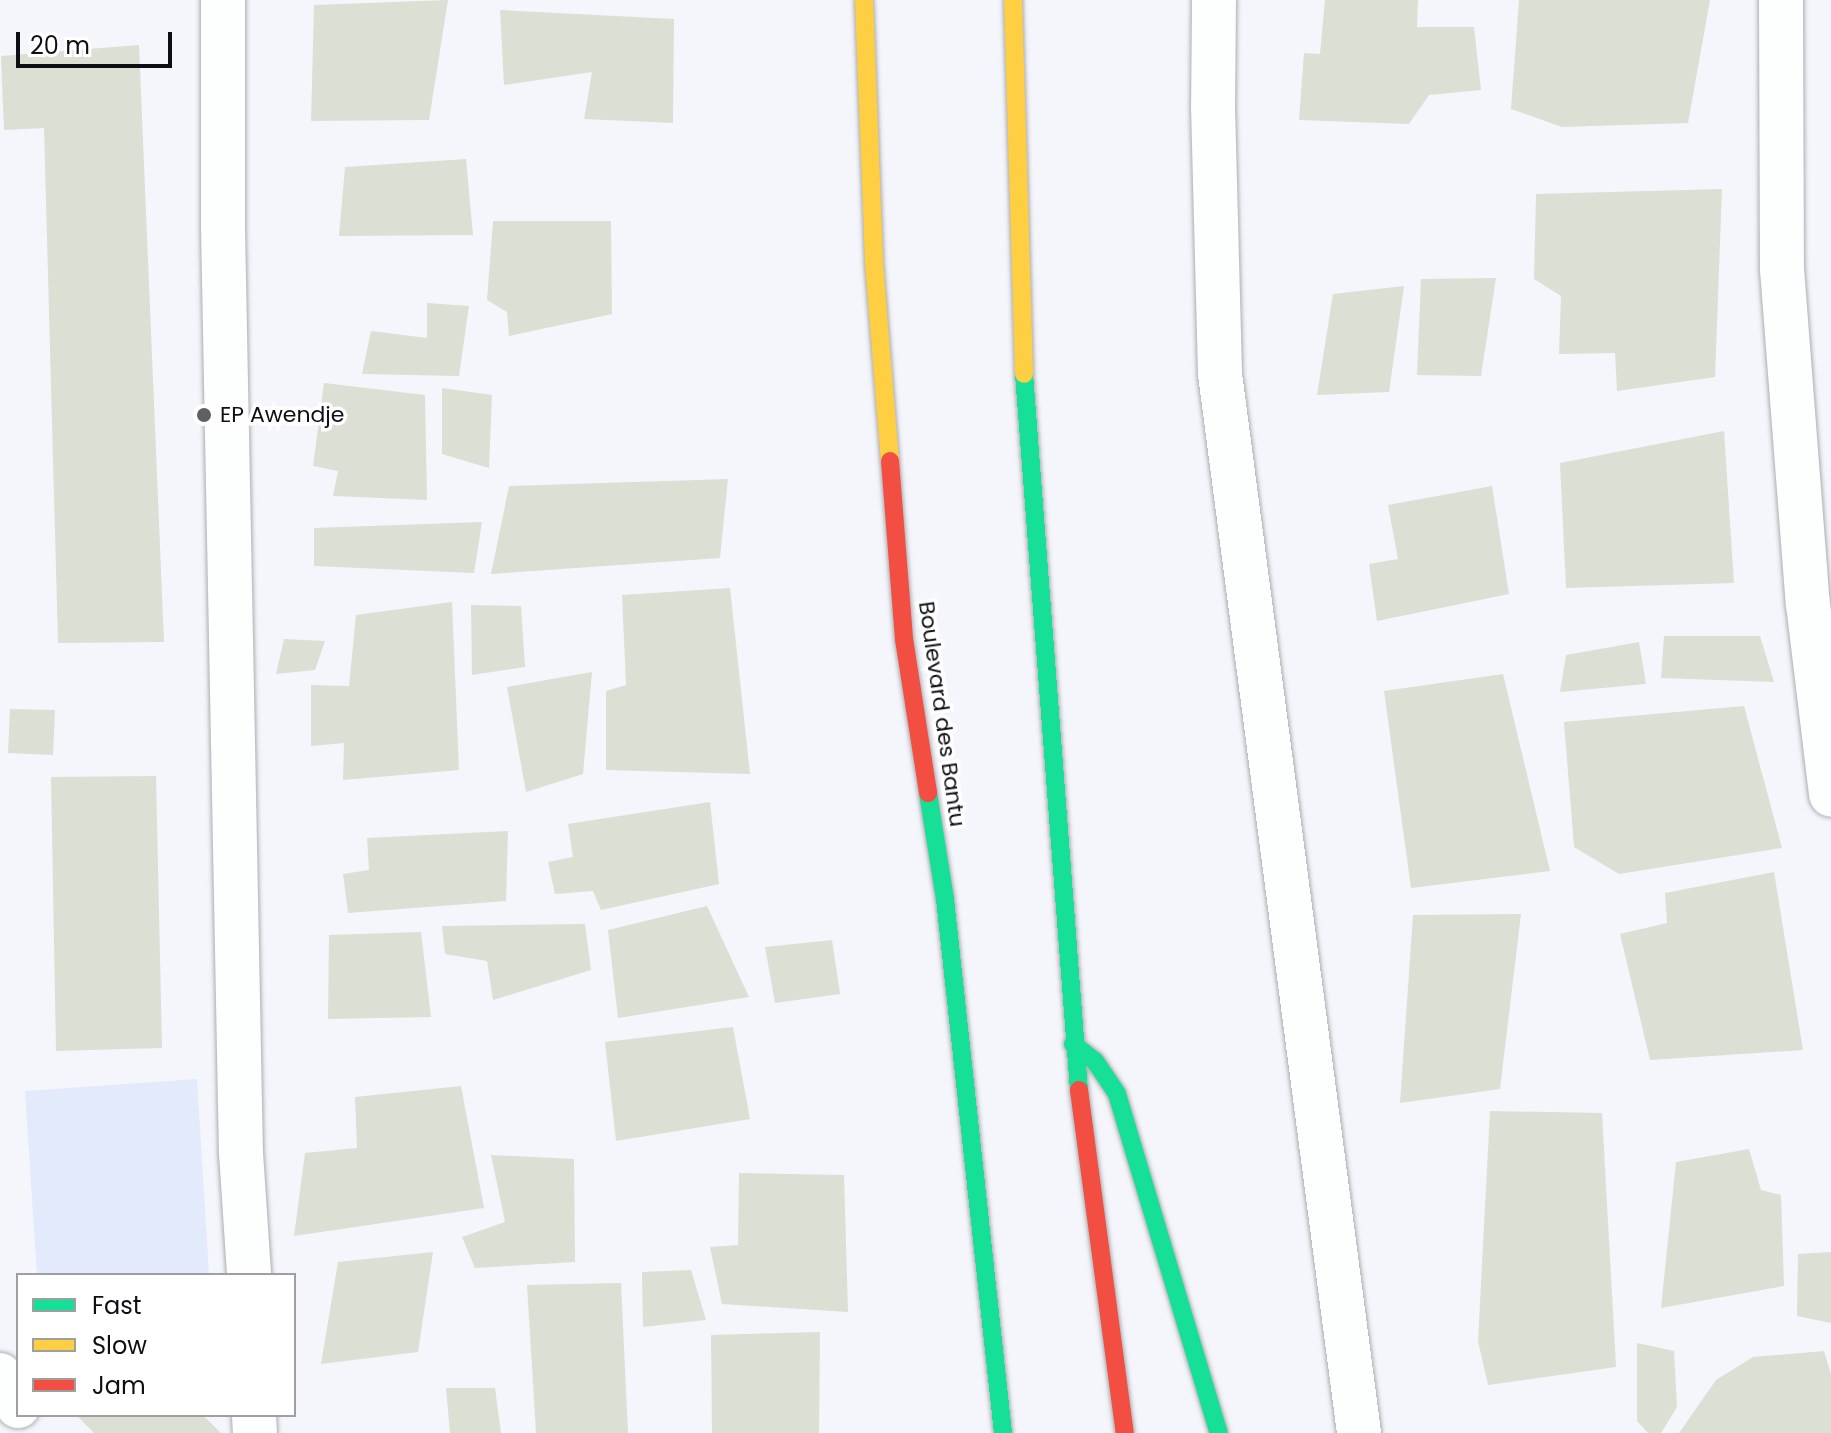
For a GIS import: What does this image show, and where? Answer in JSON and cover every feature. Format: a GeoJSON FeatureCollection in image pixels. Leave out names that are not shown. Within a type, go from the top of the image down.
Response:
{"type":"FeatureCollection","features":[{"type":"Feature","properties":{"kind":"highway","name":"Boulevard des Bantu"},"geometry":{"type":"LineString","coordinates":[[864,0],[874,263],[904,639],[945,899],[1003,1433]]}},
{"type":"Feature","properties":{"kind":"highway"},"geometry":{"type":"LineString","coordinates":[[1013,0],[1021,312],[1031,491],[1073,1044],[1125,1433]]}},
{"type":"Feature","properties":{"kind":"highway"},"geometry":{"type":"LineString","coordinates":[[1073,1044],[1095,1061],[1117,1094],[1219,1433]]}},
{"type":"Feature","properties":{"kind":"street"},"geometry":{"type":"LineString","coordinates":[[223,0],[223,227],[241,1153],[249,1273]]}},
{"type":"Feature","properties":{"kind":"street"},"geometry":{"type":"LineString","coordinates":[[1214,0],[1213,106],[1220,374],[1359,1433]]}},
{"type":"Feature","properties":{"kind":"street"},"geometry":{"type":"LineString","coordinates":[[1781,0],[1782,269],[1808,604],[1831,795]]}},
{"type":"Feature","properties":{"kind":"street"},"geometry":{"type":"LineString","coordinates":[[0,1375],[16,1403]]}},
{"type":"Feature","properties":{"kind":"shaded area"},"geometry":{"type":"Polygon","coordinates":[[[197,1079],[209,1273],[37,1273],[25,1091],[197,1079]]]}},
{"type":"Feature","properties":{"kind":"building"},"geometry":{"type":"Polygon","coordinates":[[[448,0],[429,120],[311,121],[314,5],[448,0]]]}},
{"type":"Feature","properties":{"kind":"building"},"geometry":{"type":"Polygon","coordinates":[[[1325,0],[1418,0],[1417,27],[1474,27],[1481,90],[1429,95],[1409,124],[1299,120],[1304,53],[1320,54],[1325,0]]]}},
{"type":"Feature","properties":{"kind":"building"},"geometry":{"type":"Polygon","coordinates":[[[1519,0],[1710,0],[1688,123],[1562,127],[1511,109],[1519,0]]]}},
{"type":"Feature","properties":{"kind":"building"},"geometry":{"type":"Polygon","coordinates":[[[500,10],[674,19],[673,123],[584,119],[592,72],[504,85],[500,10]]]}},
{"type":"Feature","properties":{"kind":"building"},"geometry":{"type":"Polygon","coordinates":[[[139,45],[164,642],[58,643],[44,128],[4,130],[1,56],[139,45]]]}},
{"type":"Feature","properties":{"kind":"building"},"geometry":{"type":"Polygon","coordinates":[[[466,159],[473,235],[339,236],[345,167],[466,159]]]}},
{"type":"Feature","properties":{"kind":"building"},"geometry":{"type":"Polygon","coordinates":[[[1722,189],[1715,377],[1617,391],[1615,353],[1559,354],[1561,296],[1534,279],[1536,194],[1722,189]]]}},
{"type":"Feature","properties":{"kind":"building"},"geometry":{"type":"Polygon","coordinates":[[[493,221],[611,221],[612,314],[509,336],[507,312],[487,300],[493,221]]]}},
{"type":"Feature","properties":{"kind":"building"},"geometry":{"type":"Polygon","coordinates":[[[1496,278],[1481,376],[1417,375],[1421,279],[1496,278]]]}},
{"type":"Feature","properties":{"kind":"building"},"geometry":{"type":"Polygon","coordinates":[[[1404,286],[1389,392],[1317,395],[1333,294],[1404,286]]]}},
{"type":"Feature","properties":{"kind":"building"},"geometry":{"type":"Polygon","coordinates":[[[427,303],[469,306],[459,376],[362,374],[371,331],[427,338],[427,303]]]}},
{"type":"Feature","properties":{"kind":"building"},"geometry":{"type":"Polygon","coordinates":[[[324,383],[425,395],[427,500],[333,496],[338,471],[313,466],[324,383]]]}},
{"type":"Feature","properties":{"kind":"building"},"geometry":{"type":"Polygon","coordinates":[[[442,388],[492,395],[489,468],[442,454],[442,388]]]}},
{"type":"Feature","properties":{"kind":"building"},"geometry":{"type":"Polygon","coordinates":[[[1724,431],[1734,583],[1566,588],[1560,463],[1724,431]]]}},
{"type":"Feature","properties":{"kind":"building"},"geometry":{"type":"Polygon","coordinates":[[[728,479],[720,558],[491,574],[509,486],[728,479]]]}},
{"type":"Feature","properties":{"kind":"building"},"geometry":{"type":"Polygon","coordinates":[[[1492,486],[1509,594],[1377,621],[1369,564],[1398,559],[1388,505],[1492,486]]]}},
{"type":"Feature","properties":{"kind":"building"},"geometry":{"type":"Polygon","coordinates":[[[482,522],[474,573],[314,566],[314,528],[482,522]]]}},
{"type":"Feature","properties":{"kind":"building"},"geometry":{"type":"Polygon","coordinates":[[[730,588],[750,774],[606,770],[606,691],[626,685],[622,595],[730,588]]]}},
{"type":"Feature","properties":{"kind":"building"},"geometry":{"type":"Polygon","coordinates":[[[452,602],[459,770],[343,780],[344,743],[311,746],[311,685],[349,686],[356,615],[452,602]]]}},
{"type":"Feature","properties":{"kind":"building"},"geometry":{"type":"Polygon","coordinates":[[[471,605],[521,606],[525,667],[472,675],[471,605]]]}},
{"type":"Feature","properties":{"kind":"building"},"geometry":{"type":"Polygon","coordinates":[[[1664,636],[1760,636],[1774,682],[1661,678],[1664,636]]]}},
{"type":"Feature","properties":{"kind":"building"},"geometry":{"type":"Polygon","coordinates":[[[284,639],[325,641],[315,670],[276,674],[284,639]]]}},
{"type":"Feature","properties":{"kind":"building"},"geometry":{"type":"Polygon","coordinates":[[[1639,642],[1646,684],[1560,692],[1566,655],[1639,642]]]}},
{"type":"Feature","properties":{"kind":"building"},"geometry":{"type":"Polygon","coordinates":[[[592,672],[583,774],[526,792],[507,687],[592,672]]]}},
{"type":"Feature","properties":{"kind":"building"},"geometry":{"type":"Polygon","coordinates":[[[1503,674],[1550,871],[1411,888],[1384,691],[1503,674]]]}},
{"type":"Feature","properties":{"kind":"building"},"geometry":{"type":"Polygon","coordinates":[[[1744,706],[1782,848],[1619,874],[1574,847],[1564,722],[1744,706]]]}},
{"type":"Feature","properties":{"kind":"building"},"geometry":{"type":"Polygon","coordinates":[[[10,709],[55,710],[53,755],[8,753],[10,709]]]}},
{"type":"Feature","properties":{"kind":"building"},"geometry":{"type":"Polygon","coordinates":[[[156,776],[162,1048],[56,1051],[51,777],[156,776]]]}},
{"type":"Feature","properties":{"kind":"building"},"geometry":{"type":"Polygon","coordinates":[[[710,802],[719,884],[601,910],[593,891],[555,894],[548,862],[573,857],[568,824],[710,802]]]}},
{"type":"Feature","properties":{"kind":"building"},"geometry":{"type":"Polygon","coordinates":[[[508,831],[506,901],[348,913],[343,874],[369,870],[367,838],[508,831]]]}},
{"type":"Feature","properties":{"kind":"building"},"geometry":{"type":"Polygon","coordinates":[[[1774,872],[1803,1050],[1650,1060],[1620,934],[1667,923],[1665,893],[1774,872]]]}},
{"type":"Feature","properties":{"kind":"building"},"geometry":{"type":"Polygon","coordinates":[[[707,906],[749,997],[618,1018],[608,930],[707,906]]]}},
{"type":"Feature","properties":{"kind":"building"},"geometry":{"type":"Polygon","coordinates":[[[1521,914],[1500,1089],[1400,1103],[1413,915],[1521,914]]]}},
{"type":"Feature","properties":{"kind":"building"},"geometry":{"type":"Polygon","coordinates":[[[585,924],[591,970],[493,1000],[487,961],[445,954],[442,926],[585,924]]]}},
{"type":"Feature","properties":{"kind":"building"},"geometry":{"type":"Polygon","coordinates":[[[421,932],[431,1017],[328,1019],[329,935],[421,932]]]}},
{"type":"Feature","properties":{"kind":"building"},"geometry":{"type":"Polygon","coordinates":[[[832,940],[840,994],[775,1003],[765,947],[832,940]]]}},
{"type":"Feature","properties":{"kind":"building"},"geometry":{"type":"Polygon","coordinates":[[[733,1027],[750,1119],[616,1141],[605,1042],[733,1027]]]}},
{"type":"Feature","properties":{"kind":"building"},"geometry":{"type":"Polygon","coordinates":[[[461,1086],[484,1208],[294,1236],[305,1153],[357,1148],[355,1097],[461,1086]]]}},
{"type":"Feature","properties":{"kind":"building"},"geometry":{"type":"Polygon","coordinates":[[[1490,1111],[1602,1113],[1616,1367],[1488,1385],[1478,1341],[1490,1111]]]}},
{"type":"Feature","properties":{"kind":"building"},"geometry":{"type":"Polygon","coordinates":[[[1749,1149],[1761,1190],[1781,1195],[1784,1286],[1661,1308],[1676,1162],[1749,1149]]]}},
{"type":"Feature","properties":{"kind":"building"},"geometry":{"type":"Polygon","coordinates":[[[491,1155],[574,1159],[575,1262],[475,1268],[462,1237],[505,1222],[491,1155]]]}},
{"type":"Feature","properties":{"kind":"building"},"geometry":{"type":"Polygon","coordinates":[[[739,1173],[844,1175],[848,1312],[722,1304],[710,1247],[738,1245],[739,1173]]]}},
{"type":"Feature","properties":{"kind":"building"},"geometry":{"type":"Polygon","coordinates":[[[433,1252],[418,1352],[321,1364],[338,1262],[433,1252]]]}},
{"type":"Feature","properties":{"kind":"building"},"geometry":{"type":"Polygon","coordinates":[[[1831,1252],[1831,1323],[1797,1316],[1798,1254],[1831,1252]]]}},
{"type":"Feature","properties":{"kind":"building"},"geometry":{"type":"Polygon","coordinates":[[[691,1270],[706,1320],[643,1327],[642,1272],[691,1270]]]}},
{"type":"Feature","properties":{"kind":"building"},"geometry":{"type":"Polygon","coordinates":[[[621,1283],[628,1433],[536,1433],[527,1285],[621,1283]]]}},
{"type":"Feature","properties":{"kind":"building"},"geometry":{"type":"Polygon","coordinates":[[[820,1332],[819,1433],[712,1433],[711,1335],[820,1332]]]}},
{"type":"Feature","properties":{"kind":"building"},"geometry":{"type":"Polygon","coordinates":[[[1637,1343],[1674,1351],[1677,1407],[1661,1433],[1648,1433],[1637,1421],[1637,1343]]]}},
{"type":"Feature","properties":{"kind":"building"},"geometry":{"type":"Polygon","coordinates":[[[1824,1351],[1831,1374],[1831,1433],[1679,1433],[1716,1380],[1753,1357],[1824,1351]]]}},
{"type":"Feature","properties":{"kind":"building"},"geometry":{"type":"Polygon","coordinates":[[[446,1388],[495,1388],[501,1433],[450,1433],[446,1388]]]}},
{"type":"Feature","properties":{"kind":"building"},"geometry":{"type":"Polygon","coordinates":[[[78,1417],[205,1417],[221,1433],[94,1433],[78,1417]]]}},
{"type":"Feature","properties":{"kind":"traffic: fast"},"geometry":{"type":"LineString","coordinates":[[1024,374],[1079,1090]]}},
{"type":"Feature","properties":{"kind":"traffic: fast"},"geometry":{"type":"LineString","coordinates":[[928,793],[945,899],[1003,1433]]}},
{"type":"Feature","properties":{"kind":"traffic: fast"},"geometry":{"type":"LineString","coordinates":[[1073,1044],[1095,1061],[1117,1094],[1219,1433]]}},
{"type":"Feature","properties":{"kind":"traffic: slow"},"geometry":{"type":"LineString","coordinates":[[864,0],[874,263],[890,461]]}},
{"type":"Feature","properties":{"kind":"traffic: slow"},"geometry":{"type":"LineString","coordinates":[[1013,0],[1024,374]]}},
{"type":"Feature","properties":{"kind":"traffic: jam"},"geometry":{"type":"LineString","coordinates":[[890,461],[904,639],[928,793]]}},
{"type":"Feature","properties":{"kind":"traffic: jam"},"geometry":{"type":"LineString","coordinates":[[1079,1090],[1125,1433]]}},
{"type":"Feature","properties":{"kind":"place","name":"EP Awendje"},"geometry":{"type":"Point","coordinates":[204,415]}}]}
